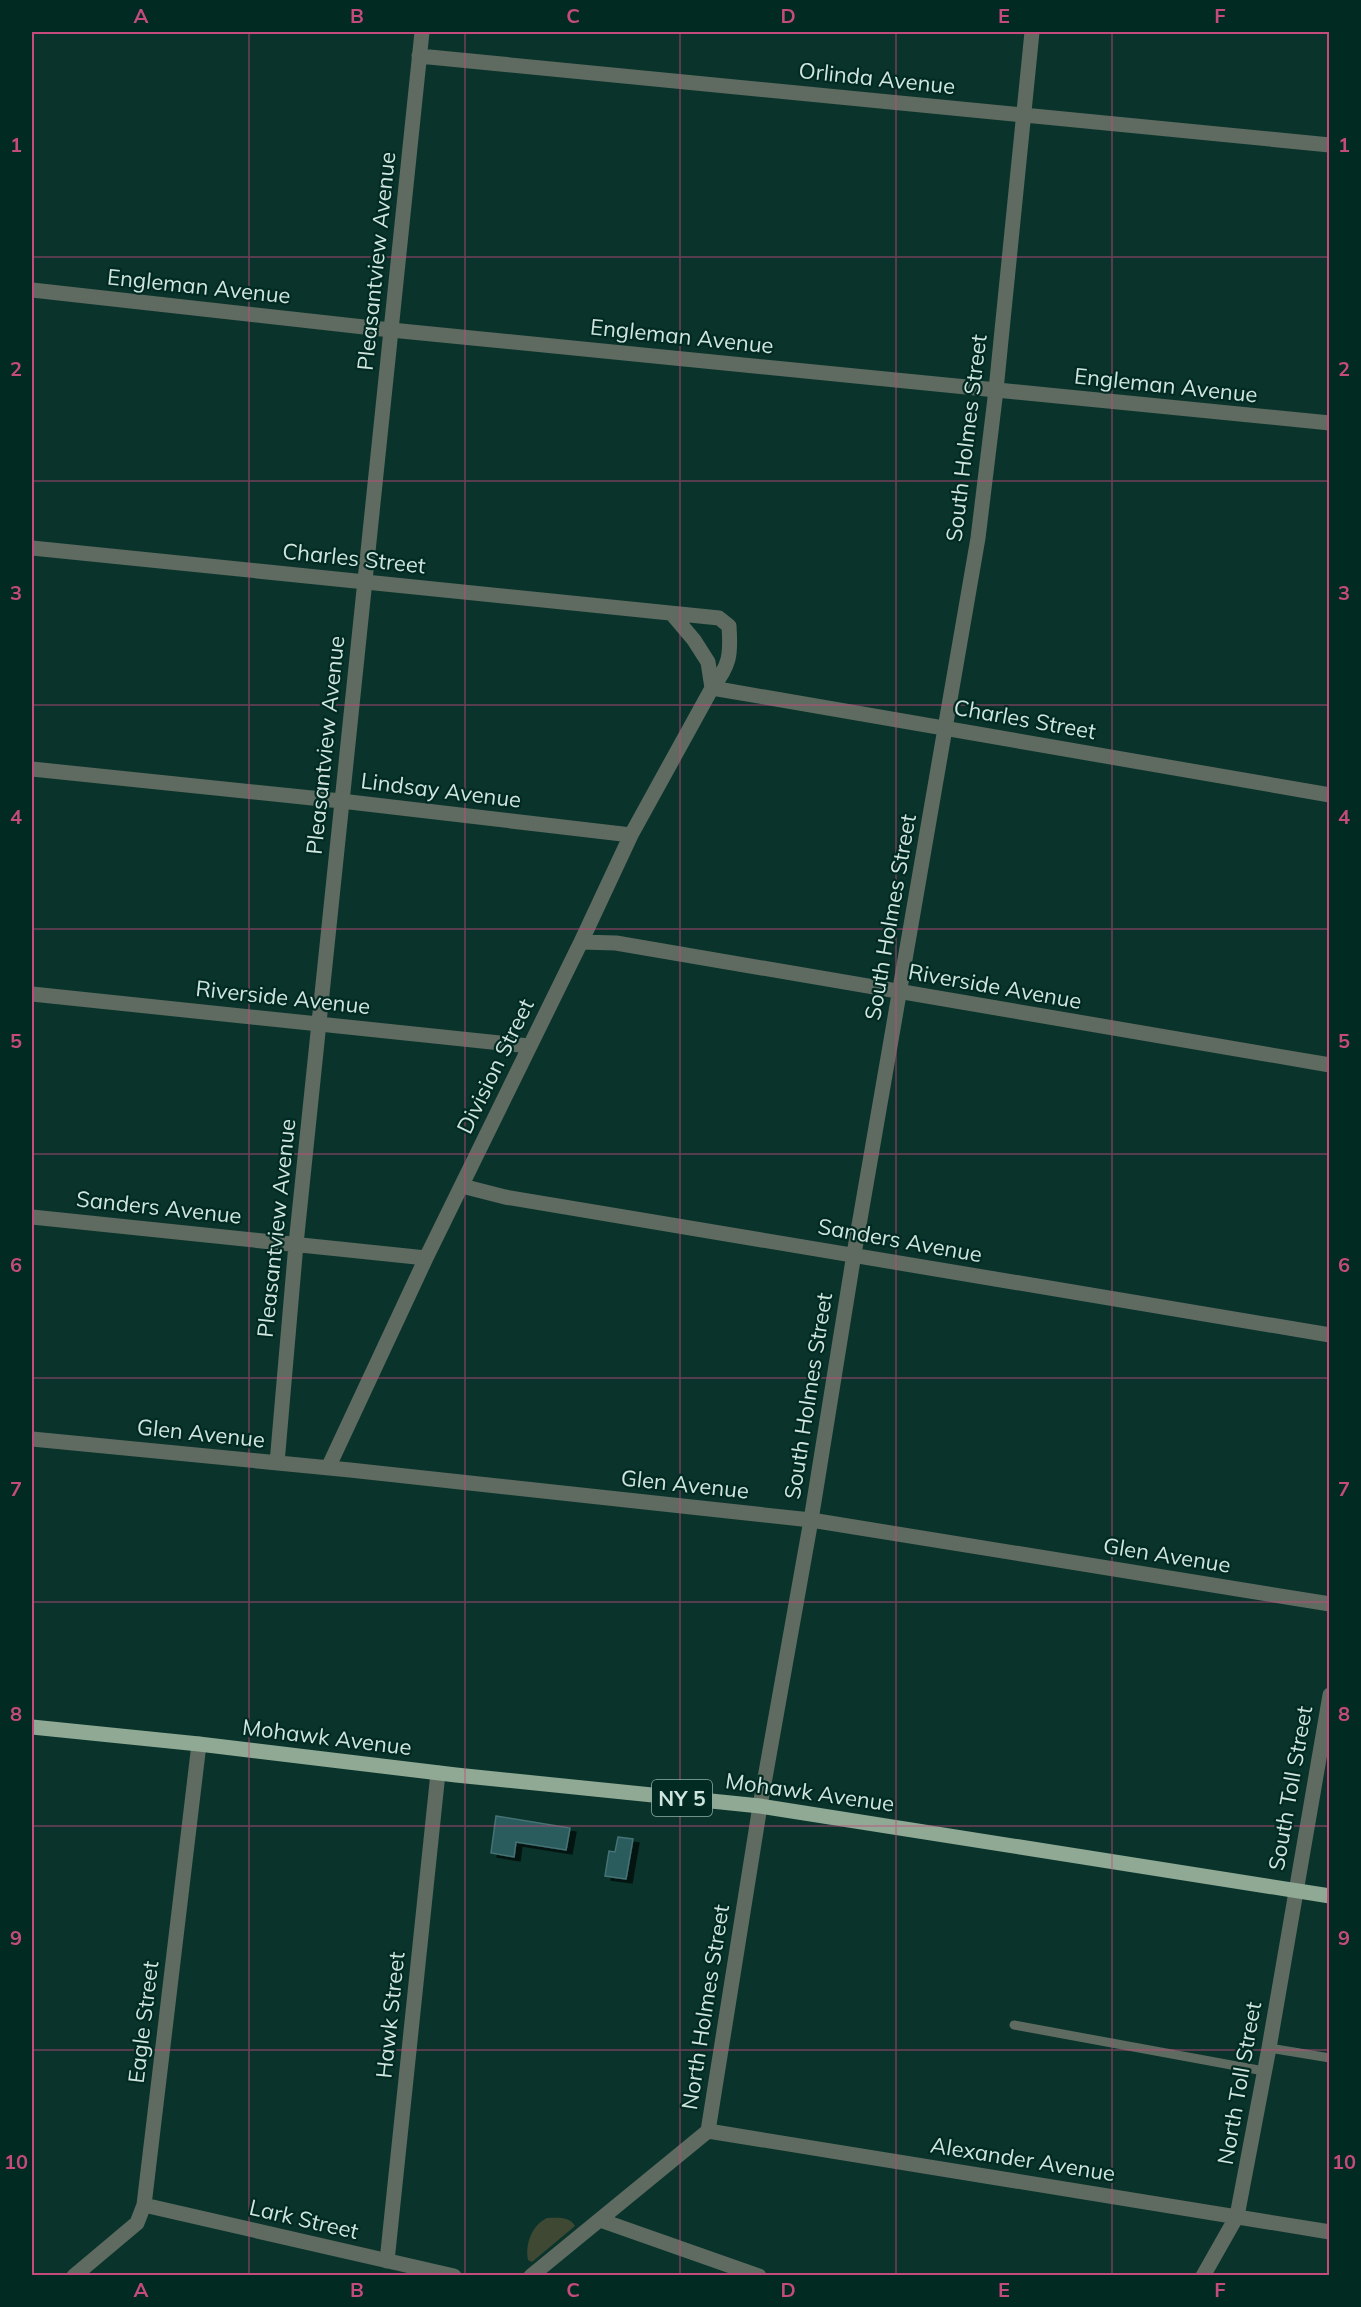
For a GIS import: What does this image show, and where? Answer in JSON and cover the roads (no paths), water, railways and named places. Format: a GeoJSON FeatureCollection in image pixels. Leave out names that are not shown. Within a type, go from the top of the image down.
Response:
{"type":"FeatureCollection","features":[{"type":"Feature","properties":{"kind":"main road","name":"Mohawk Avenue"},"geometry":{"type":"LineString","coordinates":[[32,1727],[199,1744],[438,1773],[760,1806],[1329,1896]]}},
{"type":"Feature","properties":{"kind":"street","name":"Pleasantview Avenue"},"geometry":{"type":"LineString","coordinates":[[277,1463],[296,1244],[422,32]]}},
{"type":"Feature","properties":{"kind":"street","name":"South Holmes Street"},"geometry":{"type":"LineString","coordinates":[[760,1806],[811,1520],[854,1254],[978,538],[996,390],[1032,32]]}},
{"type":"Feature","properties":{"kind":"street","name":"Orlinda Avenue"},"geometry":{"type":"LineString","coordinates":[[420,56],[1329,145]]}},
{"type":"Feature","properties":{"kind":"street","name":"Engleman Avenue"},"geometry":{"type":"LineString","coordinates":[[32,290],[391,330],[1329,423]]}},
{"type":"Feature","properties":{"kind":"street","name":"Charles Street"},"geometry":{"type":"LineString","coordinates":[[32,548],[719,618],[729,626],[731,647],[726,670],[712,688],[1329,795]]}},
{"type":"Feature","properties":{"kind":"street"},"geometry":{"type":"LineString","coordinates":[[672,614],[694,640],[708,662],[712,688]]}},
{"type":"Feature","properties":{"kind":"street","name":"Division Street"},"geometry":{"type":"LineString","coordinates":[[328,1468],[426,1258],[631,835],[712,688]]}},
{"type":"Feature","properties":{"kind":"street","name":"Lindsay Avenue"},"geometry":{"type":"LineString","coordinates":[[32,769],[341,801],[631,835]]}},
{"type":"Feature","properties":{"kind":"street","name":"Riverside Avenue"},"geometry":{"type":"LineString","coordinates":[[581,942],[616,943],[1329,1065]]}},
{"type":"Feature","properties":{"kind":"street","name":"Riverside Avenue"},"geometry":{"type":"LineString","coordinates":[[32,994],[529,1046]]}},
{"type":"Feature","properties":{"kind":"street","name":"Sanders Avenue"},"geometry":{"type":"LineString","coordinates":[[462,1186],[505,1197],[1329,1335]]}},
{"type":"Feature","properties":{"kind":"street","name":"Sanders Avenue"},"geometry":{"type":"LineString","coordinates":[[32,1217],[426,1258]]}},
{"type":"Feature","properties":{"kind":"street","name":"Glen Avenue"},"geometry":{"type":"LineString","coordinates":[[32,1439],[811,1520],[1329,1604]]}},
{"type":"Feature","properties":{"kind":"street","name":"South Toll Street"},"geometry":{"type":"LineString","coordinates":[[1295,1890],[1329,1695]]}},
{"type":"Feature","properties":{"kind":"street","name":"Eagle Street"},"geometry":{"type":"LineString","coordinates":[[74,2276],[137,2223],[144,2205],[199,1744]]}},
{"type":"Feature","properties":{"kind":"street","name":"Hawk Street"},"geometry":{"type":"LineString","coordinates":[[387,2261],[438,1773]]}},
{"type":"Feature","properties":{"kind":"street","name":"North Holmes Street"},"geometry":{"type":"LineString","coordinates":[[531,2276],[708,2131],[760,1806]]}},
{"type":"Feature","properties":{"kind":"street","name":"North Toll Street"},"geometry":{"type":"LineString","coordinates":[[1203,2276],[1237,2216],[1269,2048],[1295,1890]]}},
{"type":"Feature","properties":{"kind":"street","name":"Alexander Avenue"},"geometry":{"type":"LineString","coordinates":[[708,2131],[1329,2232]]}},
{"type":"Feature","properties":{"kind":"street","name":"Lark Street"},"geometry":{"type":"LineString","coordinates":[[144,2205],[454,2276]]}},
{"type":"Feature","properties":{"kind":"street"},"geometry":{"type":"LineString","coordinates":[[600,2220],[727,2271],[759,2276]]}},
{"type":"Feature","properties":{"kind":"lane"},"geometry":{"type":"LineString","coordinates":[[1014,2025],[1264,2071]]}},
{"type":"Feature","properties":{"kind":"lane"},"geometry":{"type":"LineString","coordinates":[[1269,2048],[1329,2058]]}}]}
